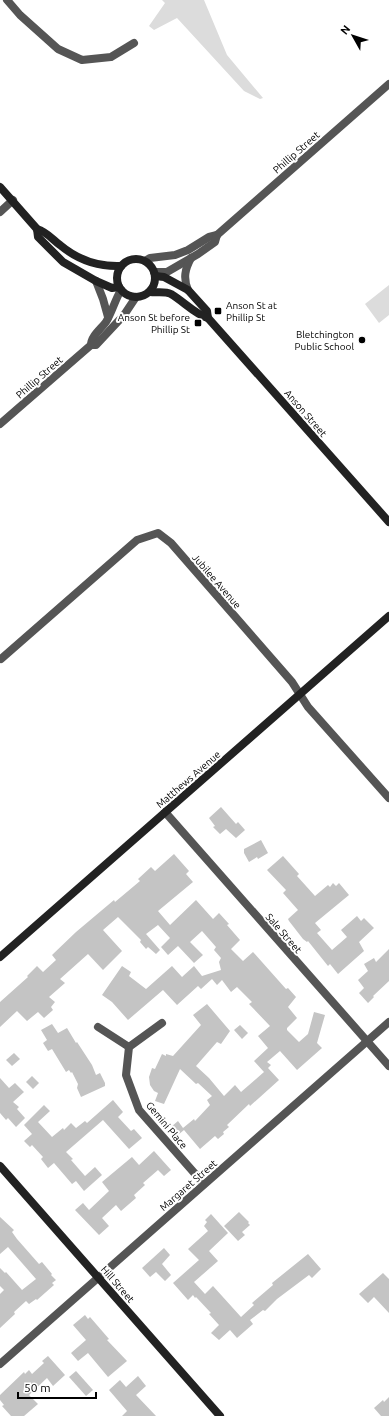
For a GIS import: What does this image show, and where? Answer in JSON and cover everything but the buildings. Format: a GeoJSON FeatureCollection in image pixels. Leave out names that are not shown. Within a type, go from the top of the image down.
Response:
{"type":"FeatureCollection","features":[{"type":"Feature","properties":{"kind":"street"},"geometry":{"type":"LineString","coordinates":[[7,0],[20,15],[58,49],[82,60],[111,57],[134,44]]}},
{"type":"Feature","properties":{"kind":"street","name":"Phillip Street"},"geometry":{"type":"LineString","coordinates":[[145,261],[150,258],[175,255],[188,250],[209,237],[217,235],[389,84]]}},
{"type":"Feature","properties":{"kind":"street"},"geometry":{"type":"LineString","coordinates":[[0,187],[37,229],[38,237],[63,262],[96,281],[112,288],[120,288]]}},
{"type":"Feature","properties":{"kind":"street"},"geometry":{"type":"LineString","coordinates":[[0,212],[13,200]]}},
{"type":"Feature","properties":{"kind":"street"},"geometry":{"type":"LineString","coordinates":[[37,229],[44,231],[60,245],[81,259],[105,266],[121,266]]}},
{"type":"Feature","properties":{"kind":"street","name":"Phillip Street"},"geometry":{"type":"LineString","coordinates":[[155,274],[167,272],[191,258],[215,242],[217,235]]}},
{"type":"Feature","properties":{"kind":"street"},"geometry":{"type":"LineString","coordinates":[[188,290],[185,273],[191,258]]}},
{"type":"Feature","properties":{"kind":"street"},"geometry":{"type":"LineString","coordinates":[[134,259],[145,261],[151,265],[155,274],[154,284],[150,292],[136,297],[126,295],[120,288],[117,276],[121,266],[127,261],[134,259]]}},
{"type":"Feature","properties":{"kind":"street","name":"Anson Street"},"geometry":{"type":"LineString","coordinates":[[155,274],[164,276],[188,290],[207,311],[208,318]]}},
{"type":"Feature","properties":{"kind":"street"},"geometry":{"type":"LineString","coordinates":[[96,281],[108,317]]}},
{"type":"Feature","properties":{"kind":"street","name":"Phillip Street"},"geometry":{"type":"LineString","coordinates":[[91,345],[91,340],[108,317],[120,288]]}},
{"type":"Feature","properties":{"kind":"street","name":"Anson Street"},"geometry":{"type":"LineString","coordinates":[[150,292],[170,294],[202,316],[208,318],[389,522]]}},
{"type":"Feature","properties":{"kind":"street","name":"Phillip Street"},"geometry":{"type":"LineString","coordinates":[[0,424],[91,345],[96,345],[124,315],[136,297]]}},
{"type":"Feature","properties":{"kind":"street","name":"Jubilee Avenue"},"geometry":{"type":"LineString","coordinates":[[1,658],[137,540],[158,533],[171,543],[288,677],[308,707],[389,798]]}},
{"type":"Feature","properties":{"kind":"street","name":"Matthews Avenue"},"geometry":{"type":"LineString","coordinates":[[0,957],[389,616]]}},
{"type":"Feature","properties":{"kind":"street","name":"Sale Street"},"geometry":{"type":"LineString","coordinates":[[164,812],[389,1066]]}},
{"type":"Feature","properties":{"kind":"street","name":"Margaret Street"},"geometry":{"type":"LineString","coordinates":[[0,1364],[389,1022]]}},
{"type":"Feature","properties":{"kind":"street"},"geometry":{"type":"LineString","coordinates":[[98,1027],[129,1047],[162,1023]]}},
{"type":"Feature","properties":{"kind":"street","name":"Gemini Place"},"geometry":{"type":"LineString","coordinates":[[129,1047],[126,1075],[139,1110],[204,1184]]}},
{"type":"Feature","properties":{"kind":"street","name":"Hill Street"},"geometry":{"type":"LineString","coordinates":[[0,1166],[220,1416]]}},
{"type":"Feature","properties":{"kind":"shaded area"},"geometry":{"type":"Polygon","coordinates":[[[162,0],[204,0],[227,55],[263,98],[260,99],[244,91],[177,18],[154,30],[149,26],[165,3],[162,0]]]}},
{"type":"Feature","properties":{"kind":"shaded area"},"geometry":{"type":"Polygon","coordinates":[[[389,285],[389,315],[379,323],[365,304],[389,285]]]}},
{"type":"Feature","properties":{"kind":"place","name":"Anson St at Phillip St"},"geometry":{"type":"Point","coordinates":[218,311]}},
{"type":"Feature","properties":{"kind":"place","name":"Anson St before Phillip St"},"geometry":{"type":"Point","coordinates":[198,323]}},
{"type":"Feature","properties":{"kind":"place","name":"Bletchington Public School"},"geometry":{"type":"Point","coordinates":[362,340]}}]}
